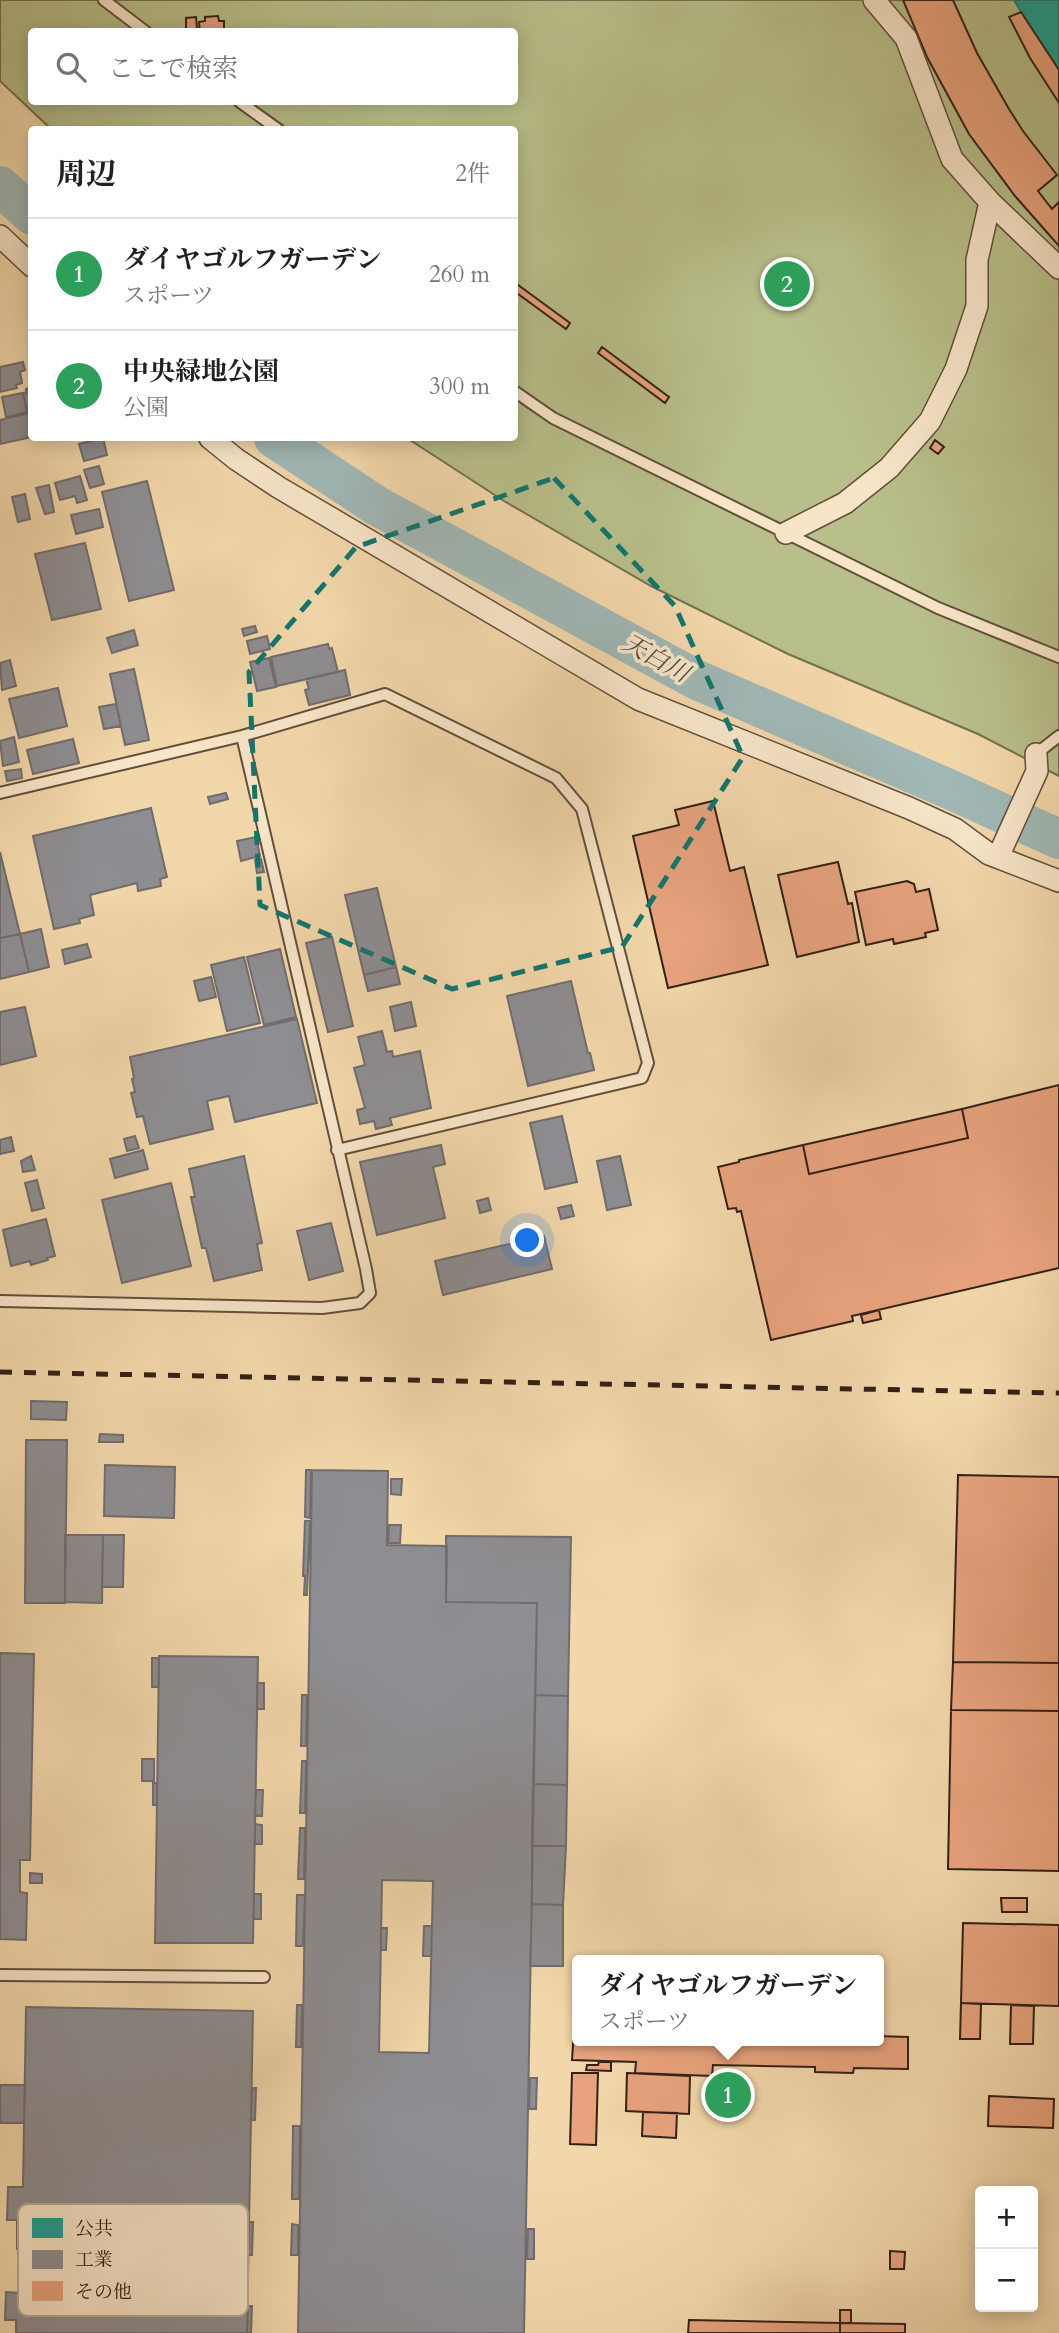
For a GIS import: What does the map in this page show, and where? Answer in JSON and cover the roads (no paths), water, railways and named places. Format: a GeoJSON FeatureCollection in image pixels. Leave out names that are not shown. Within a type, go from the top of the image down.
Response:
{"type":"FeatureCollection","features":[{"type":"Feature","properties":{"kind":"street"},"geometry":{"type":"LineString","coordinates":[[874,0],[906,38],[952,159],[990,202],[1059,268]]}},
{"type":"Feature","properties":{"kind":"street"},"geometry":{"type":"LineString","coordinates":[[786,533],[845,503],[889,468],[930,421],[956,369],[977,306],[977,260],[990,202]]}},
{"type":"Feature","properties":{"kind":"street"},"geometry":{"type":"LineString","coordinates":[[0,236],[28,262]]}},
{"type":"Feature","properties":{"kind":"street"},"geometry":{"type":"LineString","coordinates":[[214,441],[278,487],[638,699],[909,808],[955,829],[989,854],[1001,852],[1059,881]]}},
{"type":"Feature","properties":{"kind":"street"},"geometry":{"type":"LineString","coordinates":[[1001,852],[1036,762]]}},
{"type":"Feature","properties":{"kind":"lane"},"geometry":{"type":"LineString","coordinates":[[104,0],[141,28]]}},
{"type":"Feature","properties":{"kind":"lane"},"geometry":{"type":"LineString","coordinates":[[244,105],[273,126]]}},
{"type":"Feature","properties":{"kind":"lane"},"geometry":{"type":"LineString","coordinates":[[518,394],[553,418],[938,607],[1059,657]]}},
{"type":"Feature","properties":{"kind":"lane"},"geometry":{"type":"LineString","coordinates":[[0,793],[242,736],[385,694],[556,778],[582,809],[648,1063],[642,1078],[337,1150]]}},
{"type":"Feature","properties":{"kind":"lane"},"geometry":{"type":"LineString","coordinates":[[0,1301],[321,1308],[360,1303],[370,1293],[242,736]]}},
{"type":"Feature","properties":{"kind":"lane"},"geometry":{"type":"LineString","coordinates":[[1036,762],[1059,736]]}},
{"type":"Feature","properties":{"kind":"lane"},"geometry":{"type":"LineString","coordinates":[[0,1975],[264,1977]]}},
{"type":"Feature","properties":{"kind":"waterway","name":"天白川"},"geometry":{"type":"LineString","coordinates":[[0,186],[28,211]]}},
{"type":"Feature","properties":{"kind":"waterway","name":"天白川"},"geometry":{"type":"LineString","coordinates":[[279,441],[377,506],[697,680],[1059,839]]}},
{"type":"Feature","properties":{"kind":"railway"},"geometry":{"type":"LineString","coordinates":[[0,1372],[1059,1393]]}},
{"type":"Feature","properties":{"kind":"place","name":"中央緑地公園"},"geometry":{"type":"Point","coordinates":[787,284]}},
{"type":"Feature","properties":{"kind":"place","name":"ダイヤゴルフガーデン"},"geometry":{"type":"Point","coordinates":[728,2095]}}]}
